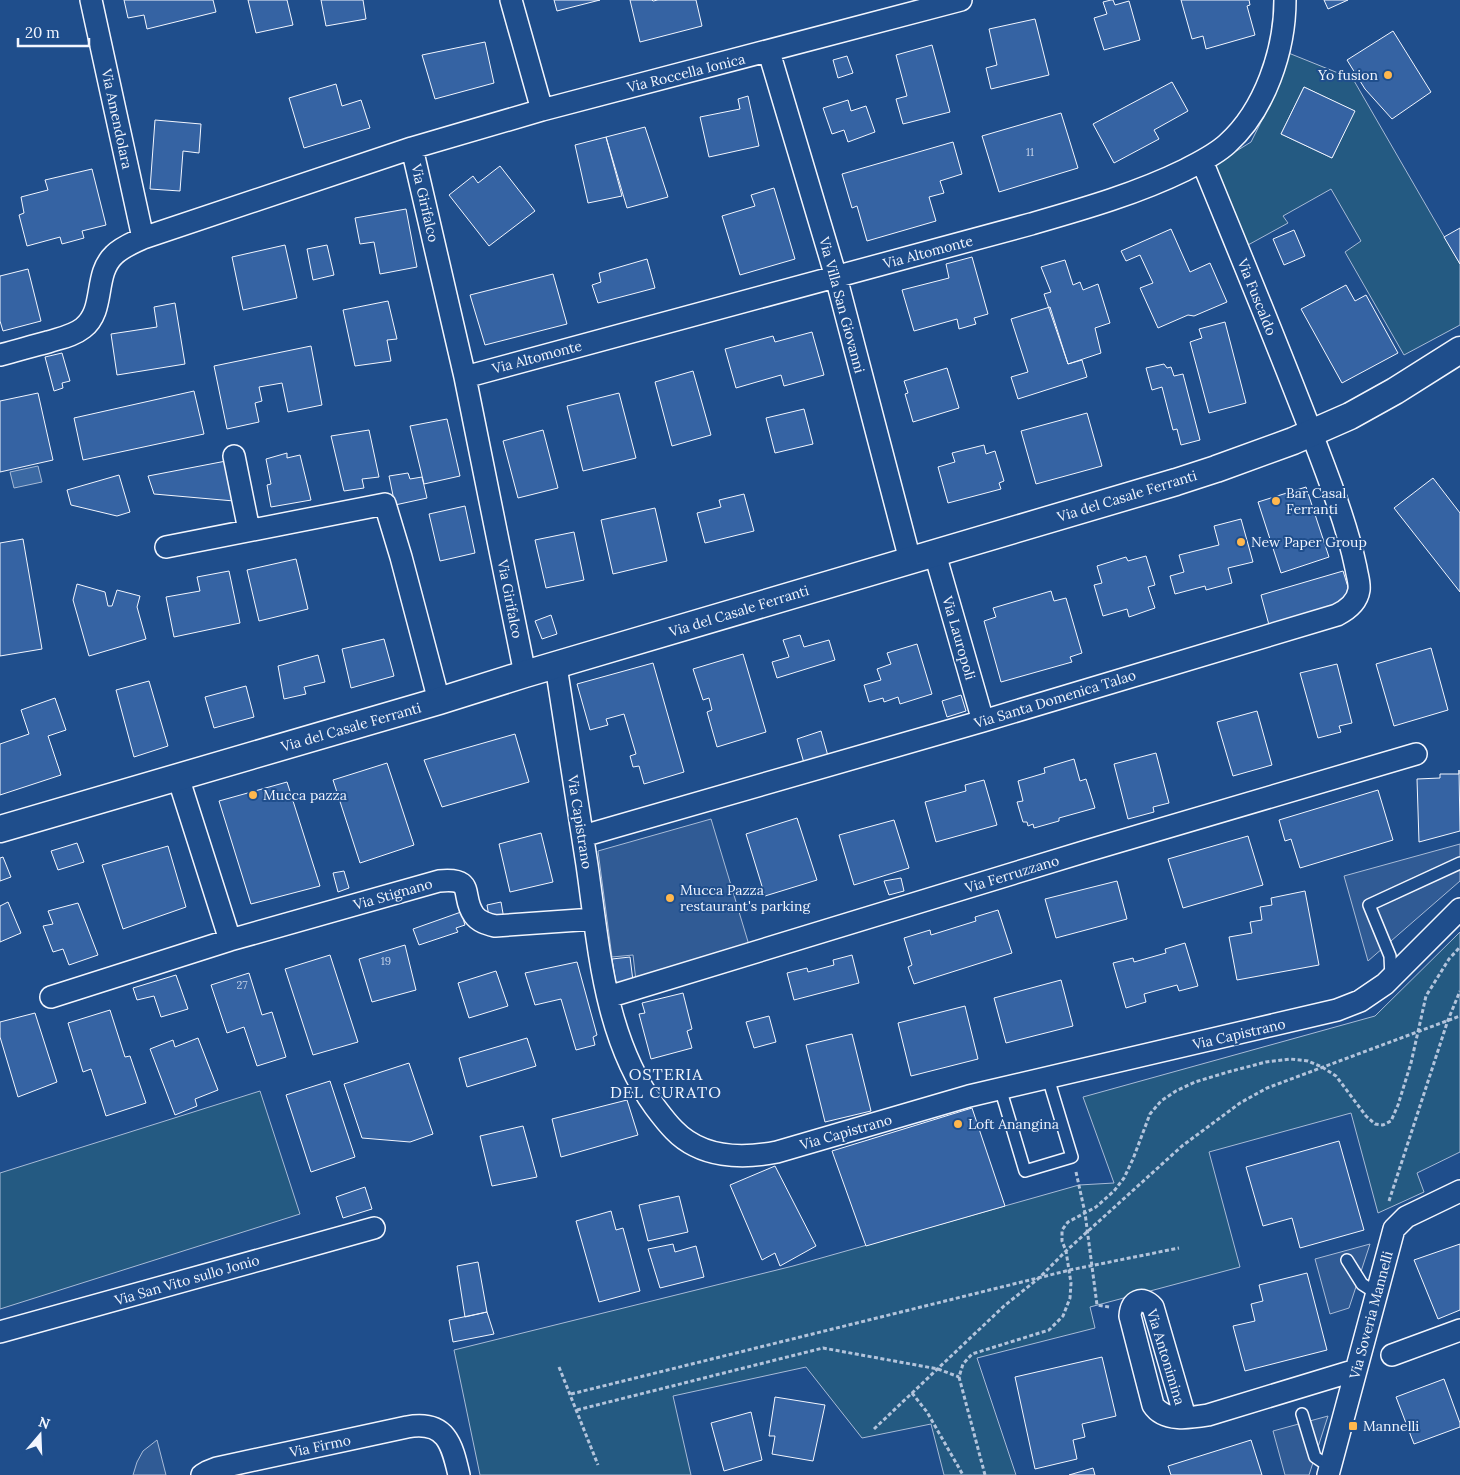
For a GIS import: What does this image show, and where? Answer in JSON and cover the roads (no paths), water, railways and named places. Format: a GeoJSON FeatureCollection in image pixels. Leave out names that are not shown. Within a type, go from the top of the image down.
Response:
{"type":"FeatureCollection","features":[{"type":"Feature","properties":{"kind":"street","name":"Via Amendolara"},"geometry":{"type":"LineString","coordinates":[[91,0],[143,238]]}},
{"type":"Feature","properties":{"kind":"street"},"geometry":{"type":"LineString","coordinates":[[511,0],[542,110]]}},
{"type":"Feature","properties":{"kind":"street","name":"Via Roccella Ionica"},"geometry":{"type":"LineString","coordinates":[[412,148],[542,110],[769,52],[939,3],[961,0]]}},
{"type":"Feature","properties":{"kind":"street","name":"Via Altomonte"},"geometry":{"type":"LineString","coordinates":[[466,376],[1031,224],[1092,206],[1168,178],[1202,161],[1228,144],[1245,124],[1268,83],[1280,46],[1284,25],[1285,0]]}},
{"type":"Feature","properties":{"kind":"street","name":"Via Villa San Giovanni"},"geometry":{"type":"LineString","coordinates":[[769,52],[836,277],[923,557]]}},
{"type":"Feature","properties":{"kind":"street","name":"Via Girifalco"},"geometry":{"type":"LineString","coordinates":[[0,355],[72,335],[89,323],[94,313],[102,278],[109,261],[124,247],[143,238],[412,148],[466,376],[525,674]]}},
{"type":"Feature","properties":{"kind":"street","name":"Via Fuscaldo"},"geometry":{"type":"LineString","coordinates":[[1202,161],[1312,433]]}},
{"type":"Feature","properties":{"kind":"street","name":"Via del Casale Ferranti"},"geometry":{"type":"LineString","coordinates":[[0,829],[278,747],[439,702],[525,674],[1176,482],[1312,433],[1358,412],[1460,350]]}},
{"type":"Feature","properties":{"kind":"street","name":"Via Santa Domenica Talao"},"geometry":{"type":"LineString","coordinates":[[582,836],[983,721],[1337,614],[1354,602],[1359,590],[1354,560],[1340,510],[1312,433]]}},
{"type":"Feature","properties":{"kind":"street"},"geometry":{"type":"LineString","coordinates":[[234,456],[250,530]]}},
{"type":"Feature","properties":{"kind":"street"},"geometry":{"type":"LineString","coordinates":[[166,547],[385,504],[439,702]]}},
{"type":"Feature","properties":{"kind":"street","name":"Via Lauropoli"},"geometry":{"type":"LineString","coordinates":[[923,557],[983,721]]}},
{"type":"Feature","properties":{"kind":"street","name":"Via Capistrano"},"geometry":{"type":"LineString","coordinates":[[556,666],[594,919],[608,997],[617,1033],[629,1063],[641,1086],[656,1108],[674,1131],[707,1151],[724,1155],[752,1156],[777,1152],[942,1103],[1000,1088],[1328,1013],[1360,1000],[1391,978],[1460,909]]}},
{"type":"Feature","properties":{"kind":"street","name":"Via Ferruzzano"},"geometry":{"type":"LineString","coordinates":[[608,997],[1071,856],[1416,754]]}},
{"type":"Feature","properties":{"kind":"street"},"geometry":{"type":"LineString","coordinates":[[178,777],[230,940]]}},
{"type":"Feature","properties":{"kind":"street","name":"Via Stignano"},"geometry":{"type":"LineString","coordinates":[[51,997],[230,940],[430,883],[448,880],[462,884],[466,889],[472,913],[481,922],[495,926],[594,919]]}},
{"type":"Feature","properties":{"kind":"street","name":"Via Soveria Mannelli"},"geometry":{"type":"LineString","coordinates":[[1329,1471],[1394,1229],[1406,1217],[1460,1191]]}},
{"type":"Feature","properties":{"kind":"street","name":"Via San Vito sullo Jonio"},"geometry":{"type":"LineString","coordinates":[[0,1332],[374,1228]]}},
{"type":"Feature","properties":{"kind":"street","name":"Via Antonimina"},"geometry":{"type":"LineString","coordinates":[[1130,1311],[1132,1305],[1139,1301],[1149,1303],[1153,1307],[1185,1417],[1208,1415],[1356,1370]]}},
{"type":"Feature","properties":{"kind":"street"},"geometry":{"type":"LineString","coordinates":[[1392,1355],[1460,1330]]}},
{"type":"Feature","properties":{"kind":"street","name":"Via Firmo"},"geometry":{"type":"LineString","coordinates":[[202,1475],[217,1468],[421,1425],[438,1430],[445,1436],[452,1448],[459,1475]]}},
{"type":"Feature","properties":{"kind":"lane"},"geometry":{"type":"LineString","coordinates":[[1391,978],[1390,956],[1369,905],[1460,863]]}},
{"type":"Feature","properties":{"kind":"lane"},"geometry":{"type":"LineString","coordinates":[[1000,1088],[1025,1171],[1072,1157],[1048,1078]]}},
{"type":"Feature","properties":{"kind":"lane"},"geometry":{"type":"LineString","coordinates":[[1347,1260],[1362,1284],[1376,1293]]}},
{"type":"Feature","properties":{"kind":"lane"},"geometry":{"type":"LineString","coordinates":[[1302,1414],[1315,1456],[1329,1471]]}},
{"type":"Feature","properties":{"kind":"place","name":"Yo fusion"},"geometry":{"type":"Point","coordinates":[1388,75]}},
{"type":"Feature","properties":{"kind":"place","name":"Bar Casal Ferranti"},"geometry":{"type":"Point","coordinates":[1276,501]}},
{"type":"Feature","properties":{"kind":"place","name":"New Paper Group"},"geometry":{"type":"Point","coordinates":[1241,542]}},
{"type":"Feature","properties":{"kind":"place","name":"Mucca pazza"},"geometry":{"type":"Point","coordinates":[253,795]}},
{"type":"Feature","properties":{"kind":"place","name":"Mucca Pazza restaurant's parking"},"geometry":{"type":"Point","coordinates":[670,898]}},
{"type":"Feature","properties":{"kind":"place","name":"Loft Anangina"},"geometry":{"type":"Point","coordinates":[958,1124]}},
{"type":"Feature","properties":{"kind":"place","name":"Mannelli"},"geometry":{"type":"Point","coordinates":[1353,1426]}},
{"type":"Feature","properties":{"kind":"district","name":"OSTERIA DEL CURATO"},"geometry":{"type":"Point","coordinates":[666,1083]}}]}
